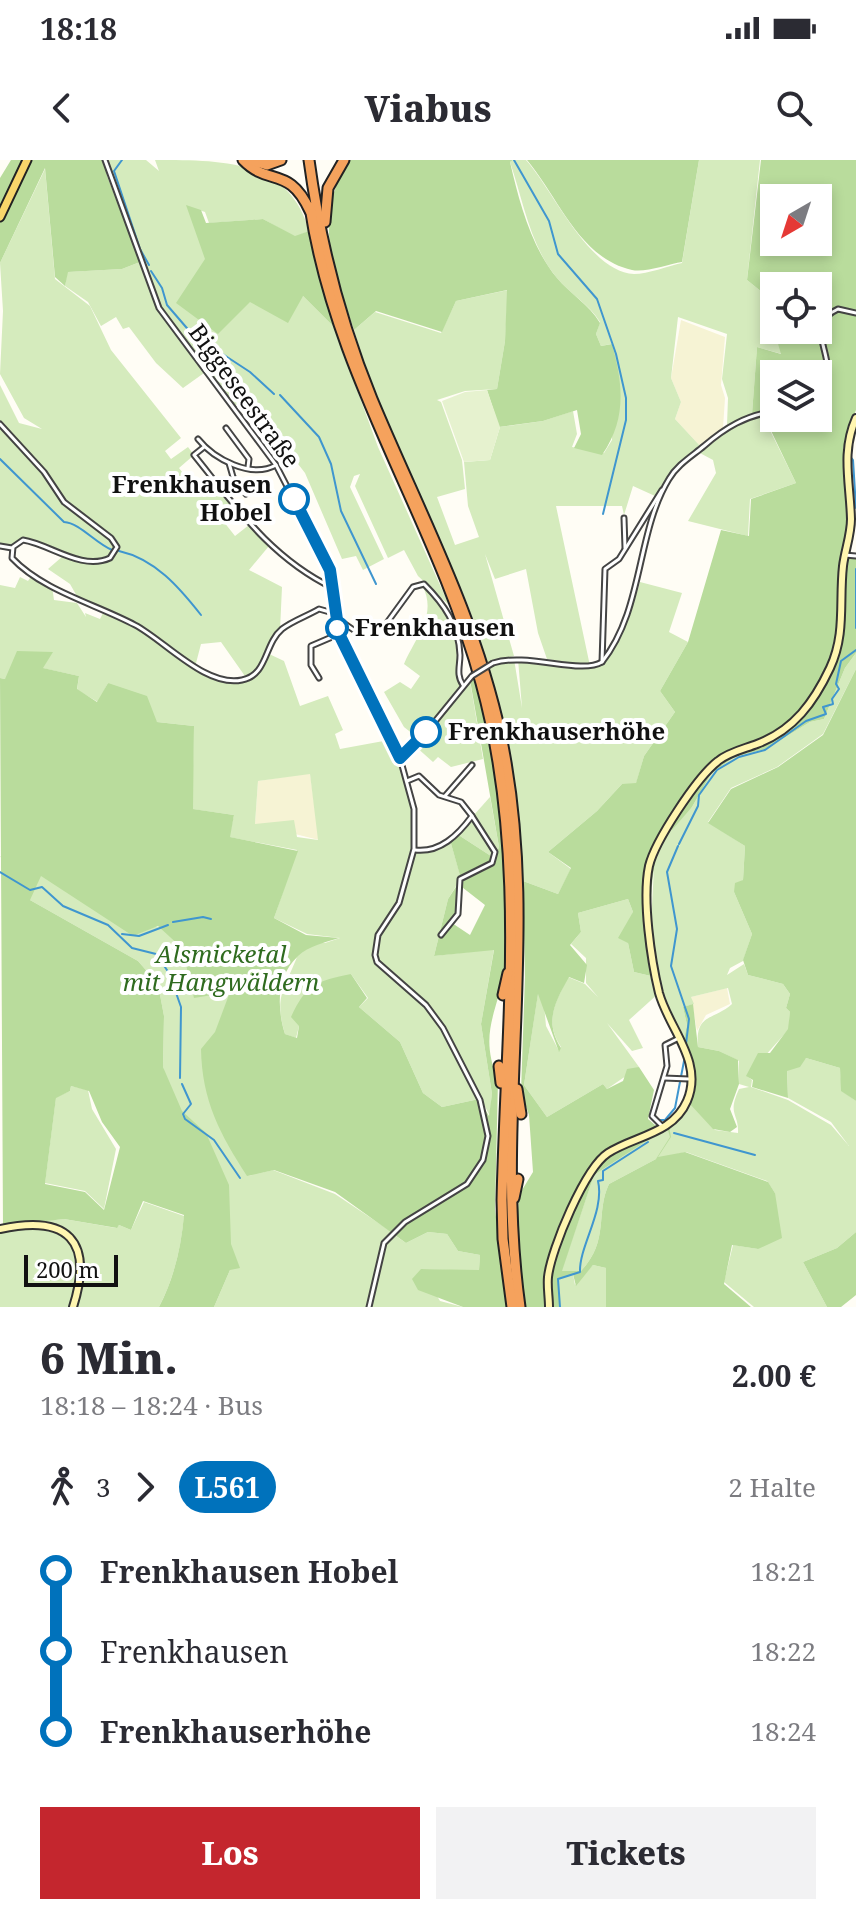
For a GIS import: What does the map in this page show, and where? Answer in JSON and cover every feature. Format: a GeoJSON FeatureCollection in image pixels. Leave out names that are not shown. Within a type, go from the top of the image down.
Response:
{"type":"FeatureCollection","features":[{"type":"Feature","properties":{"kind":"highway"},"geometry":{"type":"LineString","coordinates":[[243,160],[255,169],[292,183],[312,214]]}},
{"type":"Feature","properties":{"kind":"highway"},"geometry":{"type":"LineString","coordinates":[[251,160],[267,165],[281,160]]}},
{"type":"Feature","properties":{"kind":"highway"},"geometry":{"type":"LineString","coordinates":[[307,160],[312,214],[335,314],[363,395],[440,564],[481,682],[505,789],[513,951],[504,1110],[503,1239],[512,1307]]}},
{"type":"Feature","properties":{"kind":"highway"},"geometry":{"type":"LineString","coordinates":[[307,160],[329,261],[372,398],[445,558],[473,630],[492,698],[511,788],[517,837],[520,998],[510,1145],[510,1220],[520,1307]]}},
{"type":"Feature","properties":{"kind":"highway"},"geometry":{"type":"LineString","coordinates":[[329,261],[325,200],[332,177],[344,160]]}},
{"type":"Feature","properties":{"kind":"highway"},"geometry":{"type":"LineString","coordinates":[[503,995],[513,951]]}},
{"type":"Feature","properties":{"kind":"highway"},"geometry":{"type":"LineString","coordinates":[[515,1062],[521,1114]]}},
{"type":"Feature","properties":{"kind":"highway"},"geometry":{"type":"LineString","coordinates":[[499,1066],[504,1110]]}},
{"type":"Feature","properties":{"kind":"highway"},"geometry":{"type":"LineString","coordinates":[[510,1220],[518,1179]]}},
{"type":"Feature","properties":{"kind":"main road"},"geometry":{"type":"LineString","coordinates":[[0,217],[27,160]]}},
{"type":"Feature","properties":{"kind":"street","name":"Biggeseestraße"},"geometry":{"type":"LineString","coordinates":[[105,160],[159,308],[276,465],[330,570],[339,634],[400,758],[414,809],[414,849],[399,903],[378,935],[375,955],[391,976],[426,1005],[443,1028],[485,1112],[487,1148],[478,1171],[467,1184],[405,1222],[384,1243],[369,1307]]}},
{"type":"Feature","properties":{"kind":"street"},"geometry":{"type":"LineString","coordinates":[[826,360],[819,333],[821,324],[838,309],[856,313]]}},
{"type":"Feature","properties":{"kind":"street"},"geometry":{"type":"LineString","coordinates":[[602,662],[605,569],[616,562],[677,468],[723,430],[760,413]]}},
{"type":"Feature","properties":{"kind":"street"},"geometry":{"type":"LineString","coordinates":[[549,1307],[551,1265],[587,1175],[608,1153],[665,1126],[687,1100],[691,1079],[689,1060],[660,995],[656,977],[648,895],[651,858],[660,837],[715,763],[780,732],[807,709],[815,696],[841,637],[845,555],[851,522],[846,450],[856,418]]}},
{"type":"Feature","properties":{"kind":"street"},"geometry":{"type":"LineString","coordinates":[[0,424],[44,472],[64,502],[111,538],[117,547],[112,557],[101,561],[65,555],[25,539],[12,548],[0,546]]}},
{"type":"Feature","properties":{"kind":"street"},"geometry":{"type":"LineString","coordinates":[[226,428],[249,459],[248,467]]}},
{"type":"Feature","properties":{"kind":"street"},"geometry":{"type":"LineString","coordinates":[[198,439],[204,447],[229,463],[268,469],[276,465]]}},
{"type":"Feature","properties":{"kind":"street"},"geometry":{"type":"LineString","coordinates":[[204,447],[194,455],[269,547],[305,574],[334,588]]}},
{"type":"Feature","properties":{"kind":"street"},"geometry":{"type":"LineString","coordinates":[[229,463],[233,477],[246,494]]}},
{"type":"Feature","properties":{"kind":"street"},"geometry":{"type":"LineString","coordinates":[[400,758],[419,741],[463,685],[493,663],[530,658],[589,667],[602,662],[638,588],[643,552],[664,487]]}},
{"type":"Feature","properties":{"kind":"street"},"geometry":{"type":"LineString","coordinates":[[624,518],[625,548]]}},
{"type":"Feature","properties":{"kind":"street"},"geometry":{"type":"LineString","coordinates":[[12,548],[15,562],[72,595],[137,626],[197,667],[236,681],[255,674],[280,630],[319,609],[343,619],[358,633],[378,635],[413,587],[424,584],[451,617],[460,654],[459,677],[463,685]]}},
{"type":"Feature","properties":{"kind":"street"},"geometry":{"type":"LineString","coordinates":[[845,555],[856,556]]}},
{"type":"Feature","properties":{"kind":"street"},"geometry":{"type":"LineString","coordinates":[[319,678],[311,665],[311,646],[339,634]]}},
{"type":"Feature","properties":{"kind":"street"},"geometry":{"type":"LineString","coordinates":[[445,796],[472,765]]}},
{"type":"Feature","properties":{"kind":"street"},"geometry":{"type":"LineString","coordinates":[[407,781],[419,776],[439,795],[461,802],[495,852],[492,863],[460,879],[458,914],[441,935]]}},
{"type":"Feature","properties":{"kind":"street"},"geometry":{"type":"LineString","coordinates":[[414,849],[432,850],[445,844],[472,816]]}},
{"type":"Feature","properties":{"kind":"street"},"geometry":{"type":"LineString","coordinates":[[665,1126],[651,1118],[664,1078],[665,1045],[679,1038]]}},
{"type":"Feature","properties":{"kind":"street"},"geometry":{"type":"LineString","coordinates":[[664,1078],[691,1079]]}},
{"type":"Feature","properties":{"kind":"street"},"geometry":{"type":"LineString","coordinates":[[0,1229],[46,1225],[70,1239],[82,1265],[73,1307]]}},
{"type":"Feature","properties":{"kind":"shaded area"},"geometry":{"type":"Polygon","coordinates":[[[681,320],[725,337],[721,385],[725,398],[723,428],[701,447],[675,419],[681,402],[671,378],[681,320]]]}},
{"type":"Feature","properties":{"kind":"shaded area"},"geometry":{"type":"Polygon","coordinates":[[[310,773],[319,840],[255,824],[258,781],[310,773]]]}},
{"type":"Feature","properties":{"kind":"shaded area"},"geometry":{"type":"Polygon","coordinates":[[[727,988],[730,1004],[706,1015],[697,1031],[691,997],[727,988]]]}},
{"type":"Feature","properties":{"kind":"green space"},"geometry":{"type":"Polygon","coordinates":[[[11,160],[105,160],[107,176],[140,262],[122,269],[68,272],[65,286],[55,277],[45,168],[0,263],[0,178],[11,160]]]}},
{"type":"Feature","properties":{"kind":"green space"},"geometry":{"type":"Polygon","coordinates":[[[108,160],[146,160],[159,171],[155,160],[229,164],[270,177],[286,190],[299,208],[309,231],[295,237],[263,219],[209,223],[205,212],[187,206],[250,302],[303,296],[334,327],[378,447],[449,605],[418,576],[404,550],[388,558],[355,486],[360,474],[354,476],[350,487],[384,559],[363,570],[356,556],[342,559],[305,473],[248,399],[234,406],[160,307],[108,160]]]}},
{"type":"Feature","properties":{"kind":"green space"},"geometry":{"type":"Polygon","coordinates":[[[350,160],[513,160],[510,162],[522,208],[540,252],[557,278],[600,323],[596,334],[601,346],[612,344],[619,373],[619,415],[602,455],[574,448],[581,434],[577,410],[543,421],[499,427],[487,390],[497,389],[505,341],[507,290],[456,301],[442,332],[376,311],[354,330],[334,265],[329,223],[331,202],[338,181],[350,160]]]}},
{"type":"Feature","properties":{"kind":"green space"},"geometry":{"type":"Polygon","coordinates":[[[526,160],[587,245],[618,270],[634,274],[682,263],[699,160],[760,160],[747,280],[760,291],[760,344],[779,344],[782,354],[757,347],[752,414],[727,425],[728,398],[722,379],[727,334],[678,317],[671,378],[681,402],[675,419],[701,447],[672,472],[655,496],[633,486],[624,515],[622,506],[556,506],[590,666],[547,659],[538,633],[526,569],[495,579],[485,554],[514,656],[487,664],[468,605],[375,398],[354,330],[375,312],[441,333],[456,301],[508,290],[505,341],[497,389],[465,391],[437,400],[441,402],[462,460],[465,489],[437,497],[455,545],[479,537],[468,506],[464,462],[490,460],[500,427],[543,421],[573,411],[577,434],[572,447],[604,453],[612,440],[611,344],[601,346],[596,334],[600,322],[557,278],[540,252],[510,162],[526,160]]]}},
{"type":"Feature","properties":{"kind":"green space"},"geometry":{"type":"Polygon","coordinates":[[[527,160],[699,160],[682,262],[637,271],[598,253],[572,225],[527,160]]]}},
{"type":"Feature","properties":{"kind":"green space"},"geometry":{"type":"Polygon","coordinates":[[[761,160],[856,160],[856,410],[843,449],[850,516],[844,557],[856,558],[856,653],[845,668],[824,719],[810,722],[766,749],[734,757],[711,774],[692,807],[672,830],[666,825],[652,881],[655,977],[634,972],[628,943],[618,938],[633,912],[628,899],[578,913],[581,932],[570,945],[587,965],[584,983],[569,977],[553,1012],[553,1029],[561,1048],[559,1052],[538,994],[524,1085],[547,1117],[603,1084],[607,1089],[623,1081],[627,1069],[639,1067],[654,1090],[648,1119],[662,1131],[594,1175],[562,1271],[581,1271],[590,1260],[599,1237],[609,1184],[656,1159],[670,1137],[667,1127],[671,1124],[671,1137],[658,1157],[685,1152],[768,1182],[775,1193],[782,1238],[758,1249],[732,1245],[724,1284],[751,1307],[606,1307],[606,1268],[593,1265],[576,1286],[573,1274],[558,1279],[560,1307],[525,1307],[517,1225],[519,1195],[533,1172],[529,1115],[521,1092],[525,977],[523,881],[558,894],[571,868],[548,852],[597,811],[622,784],[636,783],[644,756],[675,712],[660,691],[688,642],[721,530],[749,536],[751,499],[796,483],[772,432],[832,432],[832,360],[760,360],[760,412],[752,414],[757,347],[781,354],[778,344],[832,344],[832,272],[760,272],[760,291],[747,280],[761,160]]]}},
{"type":"Feature","properties":{"kind":"green space","name":"Alsmicketal mit Hangwäldern"},"geometry":{"type":"Polygon","coordinates":[[[45,169],[55,279],[90,306],[111,350],[181,438],[165,451],[171,459],[188,447],[194,455],[179,468],[193,486],[192,489],[199,497],[217,483],[233,505],[220,517],[235,536],[249,525],[269,546],[249,570],[282,587],[280,630],[267,653],[284,661],[300,706],[328,696],[343,730],[335,734],[340,749],[389,740],[408,794],[414,851],[428,851],[450,840],[461,878],[448,899],[434,956],[494,949],[481,1024],[492,1094],[490,1116],[435,1014],[425,1006],[442,1028],[479,1099],[442,1107],[423,1093],[400,1042],[359,1007],[368,998],[351,974],[299,1026],[296,1038],[285,1034],[281,1002],[297,957],[284,972],[274,1008],[336,1191],[283,1167],[248,1176],[273,1170],[335,1194],[392,1232],[379,1258],[369,1307],[214,1307],[230,1270],[192,1214],[163,1067],[164,1016],[158,984],[138,961],[30,900],[0,856],[148,926],[302,937],[325,943],[340,938],[307,934],[274,918],[297,850],[229,837],[234,815],[192,809],[194,726],[157,722],[108,683],[98,702],[77,690],[79,676],[42,668],[52,652],[5,679],[0,678],[0,585],[15,588],[20,577],[28,581],[32,575],[52,586],[54,600],[77,603],[86,617],[85,613],[100,619],[104,611],[125,620],[78,598],[70,584],[48,569],[63,556],[68,557],[26,538],[10,546],[0,544],[0,385],[19,423],[42,429],[24,418],[0,374],[3,311],[0,263],[45,169]],[[221,642],[201,644],[195,667],[228,680],[247,679],[221,642]],[[310,774],[258,781],[255,824],[294,820],[297,837],[318,840],[310,774]]]}},
{"type":"Feature","properties":{"kind":"green space"},"geometry":{"type":"Polygon","coordinates":[[[186,205],[201,210],[206,223],[263,219],[295,236],[309,231],[334,327],[303,296],[288,323],[250,302],[218,334],[176,303],[205,259],[186,205]]]}},
{"type":"Feature","properties":{"kind":"green space"},"geometry":{"type":"Polygon","coordinates":[[[140,262],[158,309],[204,373],[183,388],[156,363],[129,327],[123,329],[116,317],[101,326],[88,302],[65,286],[67,272],[122,269],[140,262]]]}},
{"type":"Feature","properties":{"kind":"green space"},"geometry":{"type":"Polygon","coordinates":[[[487,390],[500,427],[490,460],[464,462],[442,401],[465,392],[487,390]]]}},
{"type":"Feature","properties":{"kind":"green space"},"geometry":{"type":"Polygon","coordinates":[[[760,415],[760,432],[771,432],[796,483],[750,499],[748,536],[688,521],[716,473],[713,460],[698,452],[726,429],[760,415]]]}},
{"type":"Feature","properties":{"kind":"green space"},"geometry":{"type":"Polygon","coordinates":[[[640,582],[682,593],[669,632],[688,642],[660,691],[675,712],[644,756],[636,784],[622,784],[597,811],[548,852],[571,869],[558,894],[523,881],[514,778],[487,668],[514,659],[522,708],[518,659],[589,668],[598,663],[621,631],[640,582]]]}},
{"type":"Feature","properties":{"kind":"green space"},"geometry":{"type":"Polygon","coordinates":[[[422,585],[449,618],[456,642],[460,686],[418,738],[404,727],[384,692],[400,682],[411,689],[420,676],[404,664],[424,625],[428,606],[422,585]]]}},
{"type":"Feature","properties":{"kind":"green space","name":"Alsmicketal mit Hangwäldern"},"geometry":{"type":"Polygon","coordinates":[[[17,651],[53,652],[43,668],[79,676],[77,689],[97,702],[108,683],[147,696],[157,722],[194,726],[193,809],[234,815],[230,837],[298,851],[274,918],[306,935],[339,938],[302,953],[291,964],[280,993],[285,1034],[297,1038],[299,1026],[291,1017],[308,991],[321,982],[351,974],[367,998],[359,1007],[400,1042],[423,1093],[442,1107],[479,1099],[489,1116],[492,1094],[481,1024],[494,950],[434,956],[448,899],[461,879],[450,840],[457,834],[494,858],[499,847],[470,680],[477,674],[499,798],[508,892],[505,967],[490,1035],[492,1063],[498,1080],[495,1209],[507,1307],[463,1307],[418,1290],[412,1279],[421,1269],[479,1270],[480,1255],[458,1251],[447,1234],[428,1232],[406,1243],[335,1192],[274,1170],[247,1176],[214,1116],[202,1068],[201,1049],[215,1032],[230,992],[194,998],[182,948],[158,926],[133,936],[41,876],[30,900],[138,961],[158,984],[164,1016],[163,1067],[182,1111],[206,1133],[229,1185],[231,1244],[240,1268],[230,1270],[214,1307],[159,1307],[176,1262],[184,1215],[143,1201],[131,1230],[119,1225],[117,1228],[64,1219],[3,1226],[0,678],[5,679],[17,651]],[[458,884],[459,909],[452,923],[470,935],[485,905],[458,884]],[[71,1086],[70,1091],[56,1098],[45,1184],[85,1192],[104,1210],[120,1147],[102,1122],[89,1091],[71,1086]]]}},
{"type":"Feature","properties":{"kind":"green space"},"geometry":{"type":"Polygon","coordinates":[[[856,653],[856,669],[823,734],[777,767],[731,788],[708,822],[745,846],[743,880],[734,892],[752,934],[743,961],[730,968],[727,975],[744,964],[748,975],[783,984],[790,994],[786,1008],[790,1012],[789,1029],[747,1076],[752,1080],[751,1087],[788,1100],[831,1125],[849,1146],[831,1122],[788,1098],[787,1070],[806,1058],[840,1068],[842,1091],[856,1101],[856,1232],[837,1248],[803,1262],[827,1307],[754,1307],[724,1282],[733,1245],[758,1249],[775,1193],[767,1181],[686,1152],[656,1159],[609,1184],[599,1237],[590,1260],[581,1271],[561,1272],[594,1175],[669,1126],[689,1102],[715,1130],[738,1133],[734,1104],[739,1089],[749,1087],[739,1084],[739,1061],[719,1051],[698,1047],[702,1023],[732,1004],[728,988],[691,997],[694,1004],[683,1007],[687,1025],[683,1043],[661,992],[651,922],[655,851],[669,827],[692,807],[711,774],[734,757],[766,749],[810,722],[824,719],[845,668],[856,653]]]}},
{"type":"Feature","properties":{"kind":"green space"},"geometry":{"type":"Polygon","coordinates":[[[856,669],[856,1101],[841,1091],[840,1068],[806,1058],[800,1067],[787,1071],[788,1098],[752,1087],[753,1080],[746,1076],[758,1053],[770,1053],[788,1029],[790,1012],[786,1008],[790,994],[783,984],[748,975],[743,960],[752,934],[734,892],[735,883],[743,880],[745,846],[708,823],[731,789],[778,767],[823,735],[856,669]]]}},
{"type":"Feature","properties":{"kind":"green space"},"geometry":{"type":"Polygon","coordinates":[[[470,681],[483,759],[451,767],[438,757],[433,762],[415,746],[470,681]]]}},
{"type":"Feature","properties":{"kind":"green space"},"geometry":{"type":"Polygon","coordinates":[[[490,797],[499,847],[494,858],[457,834],[490,797]]]}},
{"type":"Feature","properties":{"kind":"green space"},"geometry":{"type":"Polygon","coordinates":[[[628,899],[633,912],[628,943],[634,972],[655,977],[659,993],[629,1020],[643,1048],[632,1051],[607,1023],[639,1067],[607,1089],[603,1084],[547,1117],[524,1085],[538,993],[544,1005],[546,1026],[559,1051],[561,1047],[552,1020],[568,977],[585,984],[598,997],[586,983],[586,958],[571,944],[581,932],[578,913],[628,899]]]}},
{"type":"Feature","properties":{"kind":"green space"},"geometry":{"type":"Polygon","coordinates":[[[693,1004],[698,1047],[719,1051],[738,1060],[739,1084],[730,1109],[737,1127],[730,1132],[713,1129],[689,1103],[681,1113],[693,1079],[683,1043],[687,1025],[683,1007],[693,1004]]]}},
{"type":"Feature","properties":{"kind":"green space"},"geometry":{"type":"Polygon","coordinates":[[[71,1086],[88,1090],[92,1109],[116,1149],[104,1209],[85,1191],[45,1183],[56,1097],[70,1091],[71,1086]]]}},
{"type":"Feature","properties":{"kind":"green space"},"geometry":{"type":"Polygon","coordinates":[[[144,1202],[184,1216],[176,1263],[159,1307],[76,1307],[84,1277],[82,1254],[55,1226],[40,1221],[64,1219],[116,1228],[119,1225],[131,1230],[144,1202]]]}},
{"type":"Feature","properties":{"kind":"green space"},"geometry":{"type":"Polygon","coordinates":[[[27,1226],[59,1235],[69,1242],[74,1251],[77,1275],[71,1307],[0,1307],[0,1231],[27,1226]]]}},
{"type":"Feature","properties":{"kind":"green space"},"geometry":{"type":"Polygon","coordinates":[[[428,1232],[447,1234],[458,1251],[480,1255],[479,1271],[421,1269],[440,1301],[463,1307],[371,1307],[385,1244],[393,1234],[406,1243],[428,1232]]]}},
{"type":"Feature","properties":{"kind":"green space"},"geometry":{"type":"Polygon","coordinates":[[[856,1232],[856,1295],[841,1307],[827,1307],[803,1262],[837,1248],[856,1232]]]}},
{"type":"Feature","properties":{"kind":"green space"},"geometry":{"type":"Polygon","coordinates":[[[593,1265],[606,1268],[606,1307],[560,1307],[558,1279],[573,1274],[575,1285],[593,1265]]]}},
{"type":"Feature","properties":{"kind":"waterway"},"geometry":{"type":"LineString","coordinates":[[122,160],[114,171],[140,249],[149,265]]}},
{"type":"Feature","properties":{"kind":"waterway"},"geometry":{"type":"LineString","coordinates":[[514,160],[549,221],[558,254],[597,299],[616,354],[626,398],[626,420],[603,514]]}},
{"type":"Feature","properties":{"kind":"waterway"},"geometry":{"type":"LineString","coordinates":[[151,271],[162,288],[167,305],[192,334],[250,372],[274,394]]}},
{"type":"Feature","properties":{"kind":"waterway"},"geometry":{"type":"LineString","coordinates":[[280,395],[319,437],[331,464],[341,511],[376,584]]}},
{"type":"Feature","properties":{"kind":"waterway"},"geometry":{"type":"LineString","coordinates":[[853,437],[856,430]]}},
{"type":"Feature","properties":{"kind":"waterway"},"geometry":{"type":"LineString","coordinates":[[849,455],[853,460],[856,508]]}},
{"type":"Feature","properties":{"kind":"waterway"},"geometry":{"type":"LineString","coordinates":[[0,459],[64,522],[76,526],[112,550]]}},
{"type":"Feature","properties":{"kind":"waterway"},"geometry":{"type":"LineString","coordinates":[[119,551],[155,567],[201,615]]}},
{"type":"Feature","properties":{"kind":"waterway"},"geometry":{"type":"LineString","coordinates":[[856,569],[856,628]]}},
{"type":"Feature","properties":{"kind":"waterway"},"geometry":{"type":"LineString","coordinates":[[679,844],[698,806],[699,795],[717,770],[739,757],[765,750],[806,721],[826,714],[823,707],[833,704],[832,699],[839,689],[836,684],[841,661],[856,650]]}},
{"type":"Feature","properties":{"kind":"waterway"},"geometry":{"type":"LineString","coordinates":[[678,846],[667,872],[677,929],[671,966],[689,1019],[686,1044]]}},
{"type":"Feature","properties":{"kind":"waterway"},"geometry":{"type":"LineString","coordinates":[[0,872],[30,890],[42,887],[63,906],[108,925],[132,948],[156,954],[169,973],[181,1007],[180,1078]]}},
{"type":"Feature","properties":{"kind":"waterway"},"geometry":{"type":"LineString","coordinates":[[173,922],[203,917],[211,919]]}},
{"type":"Feature","properties":{"kind":"waterway"},"geometry":{"type":"LineString","coordinates":[[122,934],[139,936],[168,925]]}},
{"type":"Feature","properties":{"kind":"waterway"},"geometry":{"type":"LineString","coordinates":[[660,1120],[665,1120],[675,1108],[684,1061]]}},
{"type":"Feature","properties":{"kind":"waterway"},"geometry":{"type":"LineString","coordinates":[[182,1084],[191,1104],[183,1114],[185,1119],[214,1140],[240,1178]]}},
{"type":"Feature","properties":{"kind":"waterway"},"geometry":{"type":"LineString","coordinates":[[674,1133],[755,1155]]}},
{"type":"Feature","properties":{"kind":"waterway"},"geometry":{"type":"LineString","coordinates":[[560,1307],[558,1279],[580,1272],[583,1251],[598,1204],[598,1181],[603,1180],[603,1171],[648,1142]]}},
{"type":"Feature","properties":{"kind":"bus line","name":"L561"},"geometry":{"type":"LineString","coordinates":[[294,499],[330,570],[334,588],[333,613],[339,634],[359,681],[400,758],[426,732]]}},
{"type":"Feature","properties":{"kind":"place","name":"Frenkhausen Hobel"},"geometry":{"type":"Point","coordinates":[294,499]}},
{"type":"Feature","properties":{"kind":"place","name":"Frenkhausen"},"geometry":{"type":"Point","coordinates":[337,628]}},
{"type":"Feature","properties":{"kind":"place","name":"Frenkhauserhöhe"},"geometry":{"type":"Point","coordinates":[426,732]}}]}
